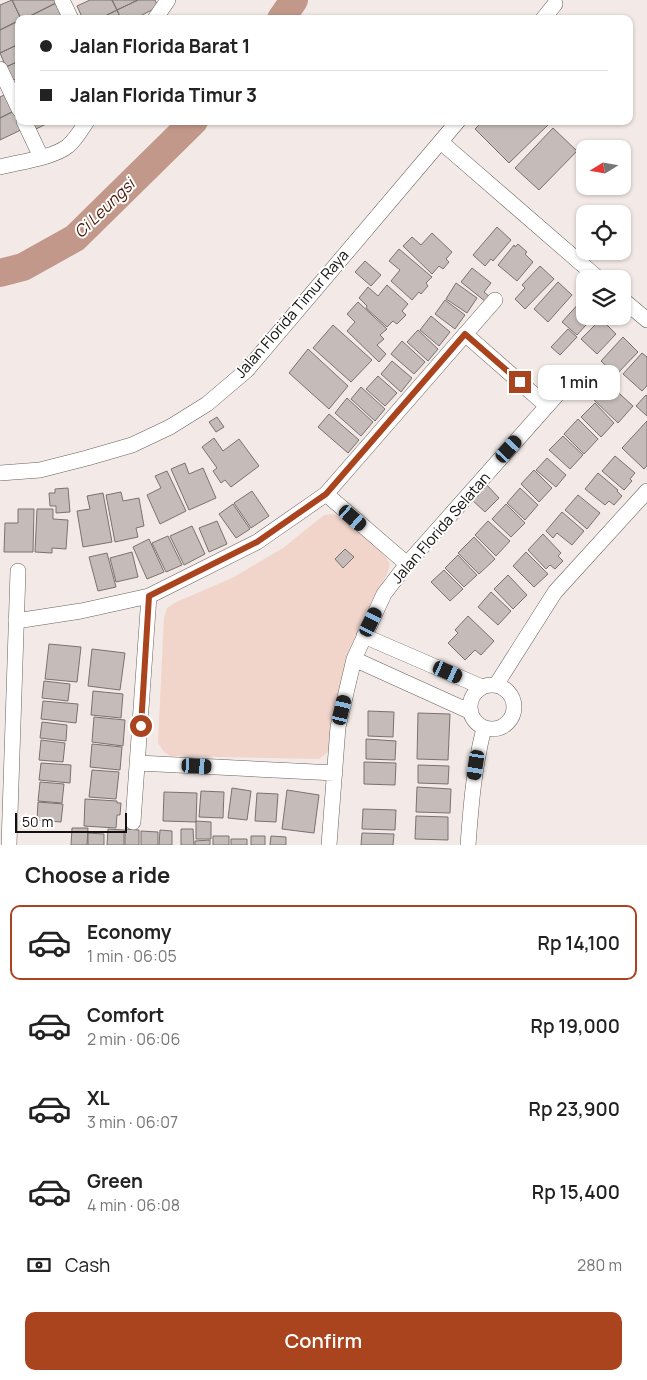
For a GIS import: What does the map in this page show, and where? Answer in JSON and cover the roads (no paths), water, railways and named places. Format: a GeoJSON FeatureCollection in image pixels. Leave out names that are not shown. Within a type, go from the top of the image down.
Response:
{"type":"FeatureCollection","features":[{"type":"Feature","properties":{"kind":"street"},"geometry":{"type":"LineString","coordinates":[[62,0],[69,15]]}},
{"type":"Feature","properties":{"kind":"street"},"geometry":{"type":"LineString","coordinates":[[546,15],[555,4]]}},
{"type":"Feature","properties":{"kind":"street"},"geometry":{"type":"LineString","coordinates":[[0,68],[15,100]]}},
{"type":"Feature","properties":{"kind":"street"},"geometry":{"type":"LineString","coordinates":[[26,125],[41,157]]}},
{"type":"Feature","properties":{"kind":"street"},"geometry":{"type":"LineString","coordinates":[[0,167],[52,154],[66,148],[76,138],[84,125]]}},
{"type":"Feature","properties":{"kind":"street","name":"Jalan Florida Timur Raya"},"geometry":{"type":"LineString","coordinates":[[0,473],[40,470],[132,444],[170,427],[207,404],[247,370],[455,125]]}},
{"type":"Feature","properties":{"kind":"street"},"geometry":{"type":"LineString","coordinates":[[441,142],[589,270]]}},
{"type":"Feature","properties":{"kind":"street"},"geometry":{"type":"LineString","coordinates":[[16,621],[80,611],[149,596],[257,542],[326,494],[495,300]]}},
{"type":"Feature","properties":{"kind":"street"},"geometry":{"type":"LineString","coordinates":[[631,307],[647,320]]}},
{"type":"Feature","properties":{"kind":"street"},"geometry":{"type":"LineString","coordinates":[[465,334],[547,406]]}},
{"type":"Feature","properties":{"kind":"street","name":"Jalan Florida Selatan"},"geometry":{"type":"LineString","coordinates":[[330,845],[338,727],[354,659],[384,594],[407,564],[571,379]]}},
{"type":"Feature","properties":{"kind":"street"},"geometry":{"type":"LineString","coordinates":[[364,636],[489,686],[503,688],[509,692],[515,706],[514,714],[511,720],[499,729],[484,728],[473,719],[470,712],[472,698],[489,686],[555,592],[647,491]]}},
{"type":"Feature","properties":{"kind":"street"},"geometry":{"type":"LineString","coordinates":[[326,494],[407,564]]}},
{"type":"Feature","properties":{"kind":"street"},"geometry":{"type":"LineString","coordinates":[[9,845],[18,571]]}},
{"type":"Feature","properties":{"kind":"street"},"geometry":{"type":"LineString","coordinates":[[134,822],[149,596]]}},
{"type":"Feature","properties":{"kind":"street"},"geometry":{"type":"LineString","coordinates":[[354,659],[470,712]]}},
{"type":"Feature","properties":{"kind":"street"},"geometry":{"type":"LineString","coordinates":[[468,845],[473,780],[484,728]]}},
{"type":"Feature","properties":{"kind":"street"},"geometry":{"type":"LineString","coordinates":[[138,763],[335,773]]}},
{"type":"Feature","properties":{"kind":"waterway","name":"Ci Leungsi"},"geometry":{"type":"LineString","coordinates":[[284,15],[294,0]]}},
{"type":"Feature","properties":{"kind":"waterway","name":"Ci Leungsi"},"geometry":{"type":"LineString","coordinates":[[0,273],[23,267],[75,238],[190,125]]}}]}
